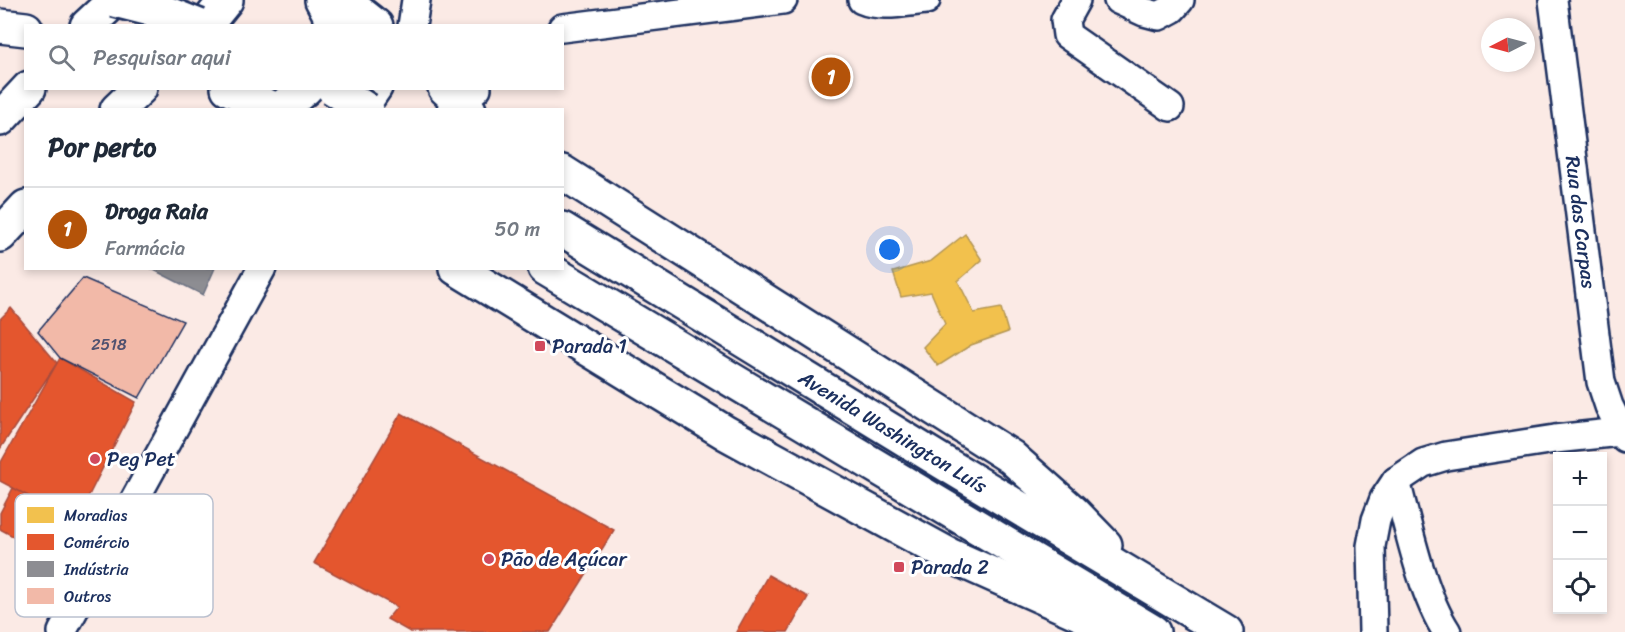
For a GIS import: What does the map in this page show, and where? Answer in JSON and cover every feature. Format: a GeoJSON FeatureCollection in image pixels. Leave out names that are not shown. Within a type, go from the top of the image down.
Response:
{"type":"FeatureCollection","features":[{"type":"Feature","properties":{"kind":"main road"},"geometry":{"type":"LineString","coordinates":[[88,24],[115,0],[166,13],[194,24]]}},
{"type":"Feature","properties":{"kind":"main road"},"geometry":{"type":"LineString","coordinates":[[207,24],[226,0]]}},
{"type":"Feature","properties":{"kind":"main road"},"geometry":{"type":"LineString","coordinates":[[321,0],[329,13],[331,24]]}},
{"type":"Feature","properties":{"kind":"main road"},"geometry":{"type":"LineString","coordinates":[[344,0],[374,24]]}},
{"type":"Feature","properties":{"kind":"main road"},"geometry":{"type":"LineString","coordinates":[[0,26],[24,29]]}},
{"type":"Feature","properties":{"kind":"main road"},"geometry":{"type":"LineString","coordinates":[[0,119],[27,90]]}},
{"type":"Feature","properties":{"kind":"main road"},"geometry":{"type":"LineString","coordinates":[[119,108],[138,90]]}},
{"type":"Feature","properties":{"kind":"main road"},"geometry":{"type":"LineString","coordinates":[[232,90],[273,108]]}},
{"type":"Feature","properties":{"kind":"main road"},"geometry":{"type":"LineString","coordinates":[[280,108],[303,90]]}},
{"type":"Feature","properties":{"kind":"main road"},"geometry":{"type":"LineString","coordinates":[[336,90],[364,108]]}},
{"type":"Feature","properties":{"kind":"main road"},"geometry":{"type":"LineString","coordinates":[[564,173],[1011,456],[1073,512],[1133,575]]}},
{"type":"Feature","properties":{"kind":"main road"},"geometry":{"type":"LineString","coordinates":[[0,236],[24,209]]}},
{"type":"Feature","properties":{"kind":"main road","name":"Avenida Washington Luís"},"geometry":{"type":"LineString","coordinates":[[564,230],[944,464],[1226,632]]}},
{"type":"Feature","properties":{"kind":"main road"},"geometry":{"type":"LineString","coordinates":[[459,270],[726,434],[949,555],[1121,632]]}},
{"type":"Feature","properties":{"kind":"main road","name":"Avenida Washington Luís"},"geometry":{"type":"LineString","coordinates":[[548,270],[1153,632]]}},
{"type":"Feature","properties":{"kind":"street"},"geometry":{"type":"LineString","coordinates":[[412,24],[416,0]]}},
{"type":"Feature","properties":{"kind":"street"},"geometry":{"type":"LineString","coordinates":[[564,28],[672,7],[783,0]]}},
{"type":"Feature","properties":{"kind":"street"},"geometry":{"type":"LineString","coordinates":[[862,0],[869,3],[926,0]]}},
{"type":"Feature","properties":{"kind":"street"},"geometry":{"type":"LineString","coordinates":[[1076,0],[1065,20],[1067,35],[1170,107]]}},
{"type":"Feature","properties":{"kind":"street"},"geometry":{"type":"LineString","coordinates":[[1118,0],[1159,16],[1172,9],[1180,0]]}},
{"type":"Feature","properties":{"kind":"street","name":"Rua das Carpas"},"geometry":{"type":"LineString","coordinates":[[1553,0],[1601,382],[1623,435]]}},
{"type":"Feature","properties":{"kind":"street"},"geometry":{"type":"LineString","coordinates":[[364,108],[377,90]]}},
{"type":"Feature","properties":{"kind":"street"},"geometry":{"type":"LineString","coordinates":[[138,494],[261,270]]}},
{"type":"Feature","properties":{"kind":"street"},"geometry":{"type":"LineString","coordinates":[[1372,632],[1371,546],[1376,520],[1384,500],[1396,481],[1423,463],[1446,456],[1555,439],[1623,435]]}},
{"type":"Feature","properties":{"kind":"street"},"geometry":{"type":"LineString","coordinates":[[1396,481],[1432,603],[1447,632]]}},
{"type":"Feature","properties":{"kind":"street"},"geometry":{"type":"LineString","coordinates":[[62,632],[70,617]]}},
{"type":"Feature","properties":{"kind":"building: Moradias"},"geometry":{"type":"Polygon","coordinates":[[[965,234],[982,260],[958,281],[974,313],[1001,308],[1008,332],[971,345],[938,366],[923,347],[945,324],[931,292],[901,297],[893,272],[931,261],[965,234]]]}},
{"type":"Feature","properties":{"kind":"building: Comércio"},"geometry":{"type":"Polygon","coordinates":[[[11,308],[57,363],[0,449],[0,319],[11,308]]]}},
{"type":"Feature","properties":{"kind":"building: Comércio"},"geometry":{"type":"Polygon","coordinates":[[[60,358],[136,402],[90,494],[25,494],[0,481],[0,464],[60,358]]]}},
{"type":"Feature","properties":{"kind":"building: Comércio"},"geometry":{"type":"Polygon","coordinates":[[[401,413],[614,530],[550,632],[410,632],[387,619],[397,607],[314,563],[401,413]]]}},
{"type":"Feature","properties":{"kind":"building: Comércio"},"geometry":{"type":"Polygon","coordinates":[[[13,488],[24,494],[15,494],[15,537],[0,529],[0,513],[13,488]]]}},
{"type":"Feature","properties":{"kind":"building: Comércio"},"geometry":{"type":"Polygon","coordinates":[[[768,575],[808,597],[788,632],[736,632],[768,575]]]}},
{"type":"Feature","properties":{"kind":"building: Indústria"},"geometry":{"type":"Polygon","coordinates":[[[154,270],[214,270],[203,295],[154,270]]]}},
{"type":"Feature","properties":{"kind":"building: Outros"},"geometry":{"type":"Polygon","coordinates":[[[83,278],[183,321],[139,398],[60,358],[38,331],[83,278]]]}},
{"type":"Feature","properties":{"kind":"place","name":"Droga Raia"},"geometry":{"type":"Point","coordinates":[831,77]}},
{"type":"Feature","properties":{"kind":"place","name":"Parada 1"},"geometry":{"type":"Point","coordinates":[540,346]}},
{"type":"Feature","properties":{"kind":"place","name":"Peg Pet"},"geometry":{"type":"Point","coordinates":[95,459]}},
{"type":"Feature","properties":{"kind":"place","name":"Pão de Açúcar"},"geometry":{"type":"Point","coordinates":[489,559]}},
{"type":"Feature","properties":{"kind":"place","name":"Parada 2"},"geometry":{"type":"Point","coordinates":[899,567]}}]}
